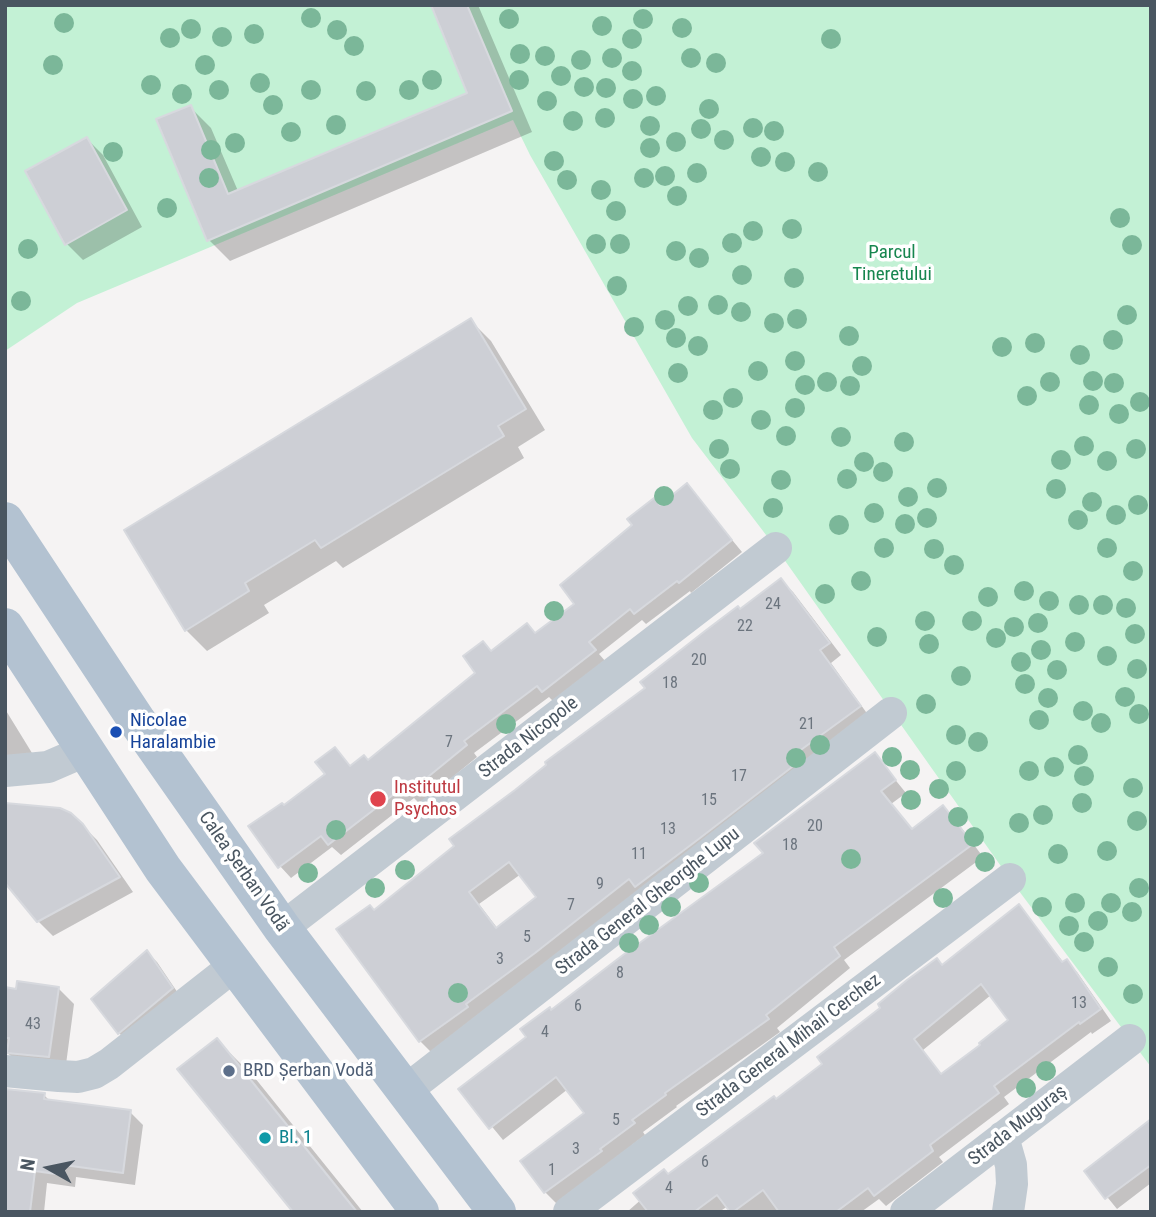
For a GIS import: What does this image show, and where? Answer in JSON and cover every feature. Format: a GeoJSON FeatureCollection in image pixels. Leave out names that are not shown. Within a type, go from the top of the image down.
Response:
{"type":"FeatureCollection","features":[{"type":"Feature","properties":{"kind":"main road","name":"Calea Șerban Vodă"},"geometry":{"type":"LineString","coordinates":[[5,521],[137,720],[282,928],[497,1212]]}},
{"type":"Feature","properties":{"kind":"main road"},"geometry":{"type":"LineString","coordinates":[[5,626],[163,869],[419,1212]]}},
{"type":"Feature","properties":{"kind":"street","name":"Strada Nicopole"},"geometry":{"type":"LineString","coordinates":[[282,928],[776,548]]}},
{"type":"Feature","properties":{"kind":"street","name":"Strada General Gheorghe Lupu"},"geometry":{"type":"LineString","coordinates":[[405,1091],[891,713]]}},
{"type":"Feature","properties":{"kind":"street"},"geometry":{"type":"LineString","coordinates":[[5,771],[48,767],[85,751]]}},
{"type":"Feature","properties":{"kind":"street","name":"Strada General Mihail Cerchez"},"geometry":{"type":"LineString","coordinates":[[569,1212],[1010,879]]}},
{"type":"Feature","properties":{"kind":"street"},"geometry":{"type":"LineString","coordinates":[[5,1071],[78,1077],[94,1073],[109,1065],[234,966]]}},
{"type":"Feature","properties":{"kind":"street","name":"Strada Muguraș"},"geometry":{"type":"LineString","coordinates":[[906,1212],[1130,1040]]}},
{"type":"Feature","properties":{"kind":"street"},"geometry":{"type":"LineString","coordinates":[[1003,1137],[1011,1165],[1012,1184],[1008,1212]]}},
{"type":"Feature","properties":{"kind":"green space","name":"Parcul Tineretului"},"geometry":{"type":"Polygon","coordinates":[[[5,5],[1151,5],[1151,1067],[1010,879],[776,548],[692,438],[530,155],[513,120],[77,303],[5,351],[5,5]]]}},
{"type":"Feature","properties":{"kind":"building"},"geometry":{"type":"Polygon","coordinates":[[[431,5],[467,5],[512,111],[207,241],[156,119],[191,105],[228,194],[467,93],[431,5]]]}},
{"type":"Feature","properties":{"kind":"building"},"geometry":{"type":"Polygon","coordinates":[[[87,137],[127,210],[65,245],[25,171],[87,137]]]}},
{"type":"Feature","properties":{"kind":"building"},"geometry":{"type":"Polygon","coordinates":[[[471,318],[526,409],[498,426],[504,436],[321,548],[315,540],[245,583],[249,591],[185,631],[124,530],[471,318]]]}},
{"type":"Feature","properties":{"kind":"building"},"geometry":{"type":"Polygon","coordinates":[[[687,483],[732,540],[679,583],[677,581],[634,614],[630,609],[589,642],[596,650],[542,692],[537,686],[464,741],[467,745],[407,794],[402,788],[328,845],[321,836],[278,868],[248,826],[282,803],[284,805],[325,774],[315,762],[335,747],[350,766],[364,755],[368,760],[475,673],[463,656],[483,641],[491,651],[527,623],[535,633],[574,604],[560,585],[632,525],[627,519],[654,498],[660,505],[687,483]]]}},
{"type":"Feature","properties":{"kind":"building"},"geometry":{"type":"Polygon","coordinates":[[[781,578],[830,643],[820,650],[861,706],[787,760],[792,767],[700,838],[635,887],[629,879],[466,1004],[468,1007],[419,1042],[336,929],[370,905],[374,910],[454,846],[449,839],[515,790],[546,765],[545,762],[645,688],[640,682],[738,606],[740,609],[781,578]],[[509,862],[469,892],[496,928],[536,897],[509,862]]]}},
{"type":"Feature","properties":{"kind":"building"},"geometry":{"type":"Polygon","coordinates":[[[875,752],[896,780],[881,791],[912,829],[943,805],[973,844],[834,947],[840,956],[766,1015],[769,1019],[665,1093],[666,1095],[632,1120],[635,1123],[600,1149],[602,1151],[544,1193],[520,1161],[584,1113],[556,1077],[489,1129],[458,1089],[526,1037],[520,1029],[550,1007],[551,1010],[763,853],[754,843],[875,752]]]}},
{"type":"Feature","properties":{"kind":"building"},"geometry":{"type":"Polygon","coordinates":[[[5,803],[60,808],[71,813],[83,824],[120,877],[37,922],[5,883],[5,803]]]}},
{"type":"Feature","properties":{"kind":"building"},"geometry":{"type":"Polygon","coordinates":[[[1019,904],[1062,962],[1067,959],[1101,1009],[1080,1024],[1079,1022],[994,1086],[999,1093],[930,1145],[933,1151],[874,1196],[868,1188],[836,1212],[779,1212],[763,1190],[733,1212],[730,1212],[717,1195],[694,1212],[648,1212],[633,1193],[664,1169],[668,1174],[774,1096],[776,1099],[822,1064],[817,1057],[880,1008],[878,1004],[907,980],[937,958],[942,965],[1019,904]],[[981,984],[914,1039],[941,1074],[1008,1020],[981,984]]]}},
{"type":"Feature","properties":{"kind":"building"},"geometry":{"type":"Polygon","coordinates":[[[147,950],[173,988],[118,1034],[91,999],[147,950]]]}},
{"type":"Feature","properties":{"kind":"building"},"geometry":{"type":"Polygon","coordinates":[[[17,981],[59,987],[49,1057],[7,1053],[9,1038],[5,1038],[5,987],[16,989],[17,981]]]}},
{"type":"Feature","properties":{"kind":"building","name":"Bl. 1"},"geometry":{"type":"Polygon","coordinates":[[[217,1038],[357,1212],[293,1212],[177,1069],[217,1038]]]}},
{"type":"Feature","properties":{"kind":"building"},"geometry":{"type":"Polygon","coordinates":[[[5,1089],[45,1093],[44,1099],[131,1110],[123,1173],[64,1165],[63,1175],[35,1171],[30,1212],[5,1212],[5,1089]]]}},
{"type":"Feature","properties":{"kind":"building"},"geometry":{"type":"Polygon","coordinates":[[[1151,1119],[1151,1165],[1105,1199],[1084,1171],[1151,1119]]]}},
{"type":"Feature","properties":{"kind":"place","name":"Nicolae Haralambie"},"geometry":{"type":"Point","coordinates":[116,732]}},
{"type":"Feature","properties":{"kind":"place","name":"Institutul Psychos"},"geometry":{"type":"Point","coordinates":[378,799]}},
{"type":"Feature","properties":{"kind":"place","name":"BRD Șerban Vodă"},"geometry":{"type":"Point","coordinates":[229,1071]}},
{"type":"Feature","properties":{"kind":"place","name":"Bl. 1"},"geometry":{"type":"Point","coordinates":[265,1138]}}]}
